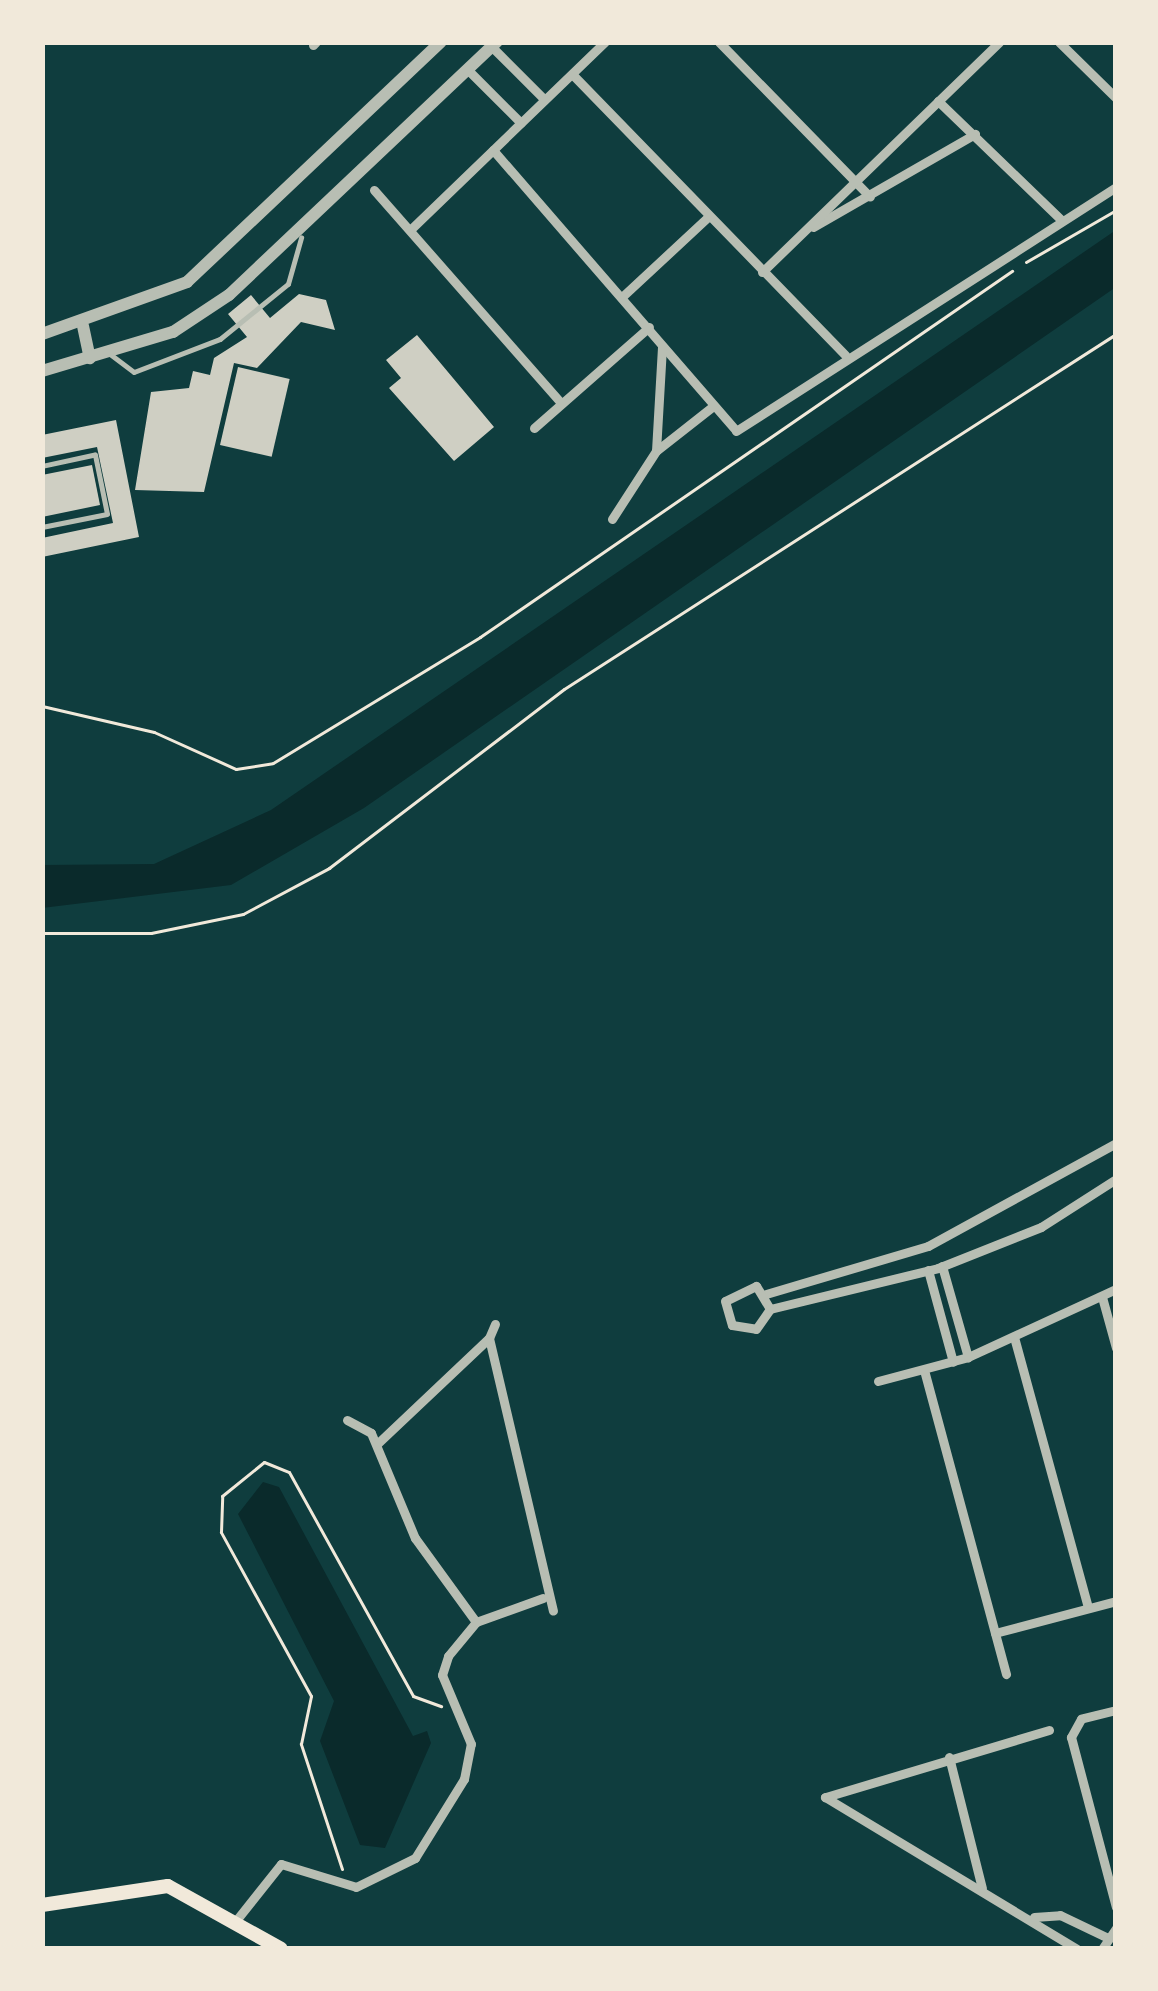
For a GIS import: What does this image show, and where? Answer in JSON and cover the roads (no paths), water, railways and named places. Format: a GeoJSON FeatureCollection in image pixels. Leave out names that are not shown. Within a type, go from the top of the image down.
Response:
{"type":"FeatureCollection","features":[{"type":"Feature","properties":{"kind":"main road"},"geometry":{"type":"LineString","coordinates":[[42,1905],[147,1884],[238,1918],[281,1949]]}},
{"type":"Feature","properties":{"kind":"street"},"geometry":{"type":"LineString","coordinates":[[42,334],[83,326],[187,283],[441,42]]}},
{"type":"Feature","properties":{"kind":"street"},"geometry":{"type":"LineString","coordinates":[[410,230],[605,42]]}},
{"type":"Feature","properties":{"kind":"street"},"geometry":{"type":"LineString","coordinates":[[718,42],[870,196]]}},
{"type":"Feature","properties":{"kind":"street"},"geometry":{"type":"LineString","coordinates":[[762,272],[999,42]]}},
{"type":"Feature","properties":{"kind":"street"},"geometry":{"type":"LineString","coordinates":[[1059,42],[1116,98]]}},
{"type":"Feature","properties":{"kind":"street"},"geometry":{"type":"LineString","coordinates":[[42,370],[173,332],[229,295],[495,44],[544,99]]}},
{"type":"Feature","properties":{"kind":"street"},"geometry":{"type":"LineString","coordinates":[[467,69],[521,123]]}},
{"type":"Feature","properties":{"kind":"street"},"geometry":{"type":"LineString","coordinates":[[572,74],[845,355]]}},
{"type":"Feature","properties":{"kind":"street"},"geometry":{"type":"LineString","coordinates":[[938,101],[1060,219]]}},
{"type":"Feature","properties":{"kind":"street"},"geometry":{"type":"LineString","coordinates":[[802,232],[975,134]]}},
{"type":"Feature","properties":{"kind":"street"},"geometry":{"type":"LineString","coordinates":[[493,150],[624,295],[736,431],[845,355],[1116,187]]}},
{"type":"Feature","properties":{"kind":"street"},"geometry":{"type":"LineString","coordinates":[[374,190],[560,403]]}},
{"type":"Feature","properties":{"kind":"street"},"geometry":{"type":"LineString","coordinates":[[624,295],[709,216]]}},
{"type":"Feature","properties":{"kind":"street"},"geometry":{"type":"LineString","coordinates":[[83,326],[90,358]]}},
{"type":"Feature","properties":{"kind":"street"},"geometry":{"type":"LineString","coordinates":[[533,428],[650,327]]}},
{"type":"Feature","properties":{"kind":"street"},"geometry":{"type":"LineString","coordinates":[[656,451],[661,342]]}},
{"type":"Feature","properties":{"kind":"street"},"geometry":{"type":"LineString","coordinates":[[612,519],[656,451],[712,407]]}},
{"type":"Feature","properties":{"kind":"street"},"geometry":{"type":"LineString","coordinates":[[1116,1143],[1026,1201],[928,1246],[766,1294],[732,1291],[725,1314],[756,1329],[770,1310],[942,1266],[1041,1227],[1116,1179]]}},
{"type":"Feature","properties":{"kind":"street"},"geometry":{"type":"LineString","coordinates":[[942,1266],[968,1357]]}},
{"type":"Feature","properties":{"kind":"street"},"geometry":{"type":"LineString","coordinates":[[928,1270],[953,1362]]}},
{"type":"Feature","properties":{"kind":"street"},"geometry":{"type":"LineString","coordinates":[[878,1381],[968,1357],[1116,1288]]}},
{"type":"Feature","properties":{"kind":"street"},"geometry":{"type":"LineString","coordinates":[[766,1294],[770,1310]]}},
{"type":"Feature","properties":{"kind":"street"},"geometry":{"type":"LineString","coordinates":[[1102,1297],[1116,1348]]}},
{"type":"Feature","properties":{"kind":"street"},"geometry":{"type":"LineString","coordinates":[[378,1443],[489,1338],[495,1324]]}},
{"type":"Feature","properties":{"kind":"street"},"geometry":{"type":"LineString","coordinates":[[1014,1337],[1088,1608]]}},
{"type":"Feature","properties":{"kind":"street"},"geometry":{"type":"LineString","coordinates":[[489,1338],[543,1598],[553,1611]]}},
{"type":"Feature","properties":{"kind":"street"},"geometry":{"type":"LineString","coordinates":[[924,1370],[1006,1674]]}},
{"type":"Feature","properties":{"kind":"street"},"geometry":{"type":"LineString","coordinates":[[347,1420],[378,1443],[415,1538],[476,1622]]}},
{"type":"Feature","properties":{"kind":"street"},"geometry":{"type":"LineString","coordinates":[[238,1918],[281,1864],[349,1887],[386,1879],[440,1824],[471,1744],[442,1675],[476,1622],[543,1598]]}},
{"type":"Feature","properties":{"kind":"street"},"geometry":{"type":"LineString","coordinates":[[995,1633],[1116,1601]]}},
{"type":"Feature","properties":{"kind":"street"},"geometry":{"type":"LineString","coordinates":[[1116,1710],[1081,1719],[1071,1737],[1116,1907]]}},
{"type":"Feature","properties":{"kind":"street"},"geometry":{"type":"LineString","coordinates":[[1049,1730],[825,1797],[1034,1917],[1076,1949],[1086,1928]]}},
{"type":"Feature","properties":{"kind":"street"},"geometry":{"type":"LineString","coordinates":[[949,1757],[982,1888]]}},
{"type":"Feature","properties":{"kind":"street"},"geometry":{"type":"LineString","coordinates":[[1103,1858],[1116,1854]]}},
{"type":"Feature","properties":{"kind":"street"},"geometry":{"type":"LineString","coordinates":[[1034,1917],[1086,1928],[1104,1943],[1116,1928]]}},
{"type":"Feature","properties":{"kind":"lane"},"geometry":{"type":"LineString","coordinates":[[109,353],[134,372],[220,339],[288,284],[301,238]]}},
{"type":"Feature","properties":{"kind":"lane"},"geometry":{"type":"LineString","coordinates":[[42,527],[106,514],[94,455],[44,466]]}},
{"type":"Feature","properties":{"kind":"water"},"geometry":{"type":"Polygon","coordinates":[[[1116,230],[1116,287],[364,808],[231,885],[42,908],[42,865],[154,864],[271,810],[1116,230]]]}},
{"type":"Feature","properties":{"kind":"water"},"geometry":{"type":"Polygon","coordinates":[[[263,1482],[279,1487],[413,1736],[427,1731],[431,1743],[385,1848],[360,1845],[320,1741],[334,1701],[238,1514],[263,1482]]]}}]}
